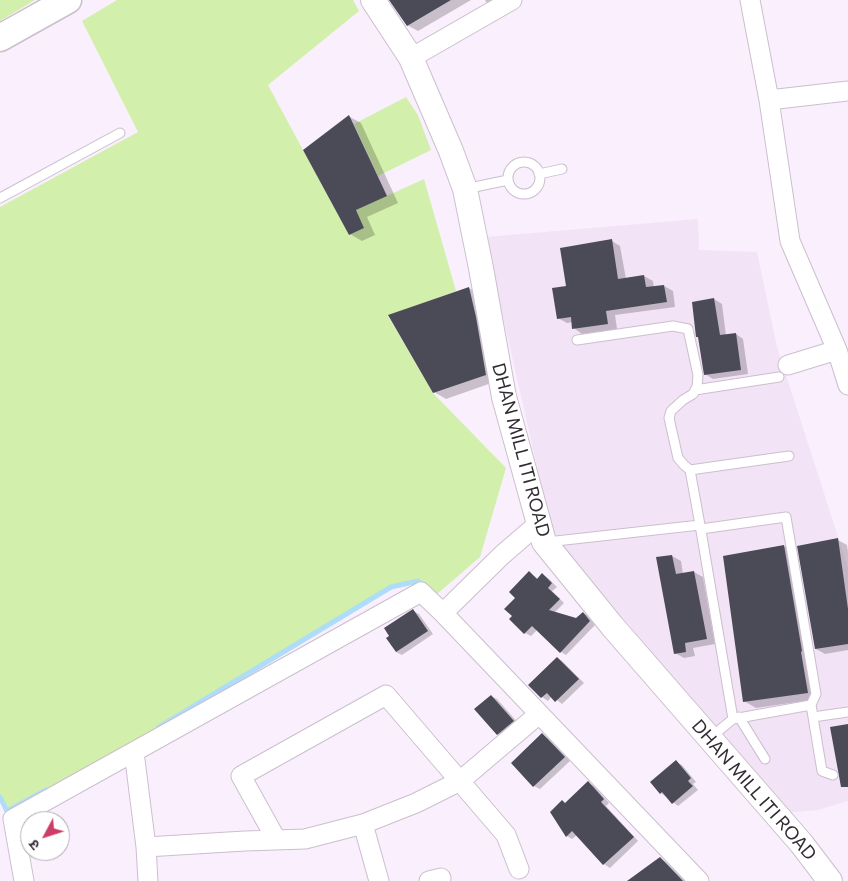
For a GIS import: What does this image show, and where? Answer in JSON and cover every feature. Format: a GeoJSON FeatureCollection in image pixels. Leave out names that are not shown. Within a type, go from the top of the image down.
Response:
{"type":"FeatureCollection","features":[{"type":"Feature","properties":{"kind":"main road"},"geometry":{"type":"LineString","coordinates":[[0,38],[68,0]]}},
{"type":"Feature","properties":{"kind":"street","name":"DHAN MILL ITI ROAD"},"geometry":{"type":"LineString","coordinates":[[373,0],[411,58],[451,151],[465,189],[504,397],[541,533],[613,627],[801,843],[830,881]]}},
{"type":"Feature","properties":{"kind":"street"},"geometry":{"type":"LineString","coordinates":[[411,58],[512,0]]}},
{"type":"Feature","properties":{"kind":"street"},"geometry":{"type":"LineString","coordinates":[[750,0],[769,100],[790,241],[837,350],[848,385]]}},
{"type":"Feature","properties":{"kind":"street"},"geometry":{"type":"LineString","coordinates":[[769,100],[848,91]]}},
{"type":"Feature","properties":{"kind":"street"},"geometry":{"type":"LineString","coordinates":[[783,371],[837,350]]}},
{"type":"Feature","properties":{"kind":"street"},"geometry":{"type":"LineString","coordinates":[[443,613],[502,555],[541,533]]}},
{"type":"Feature","properties":{"kind":"street"},"geometry":{"type":"LineString","coordinates":[[24,881],[13,818],[421,592],[699,881]]}},
{"type":"Feature","properties":{"kind":"street"},"geometry":{"type":"LineString","coordinates":[[276,839],[241,776],[386,695],[506,835],[519,869]]}},
{"type":"Feature","properties":{"kind":"street"},"geometry":{"type":"LineString","coordinates":[[146,847],[306,839],[363,824],[416,803],[460,781],[538,714]]}},
{"type":"Feature","properties":{"kind":"street"},"geometry":{"type":"LineString","coordinates":[[134,752],[146,847],[148,881]]}},
{"type":"Feature","properties":{"kind":"street"},"geometry":{"type":"LineString","coordinates":[[363,824],[379,881]]}},
{"type":"Feature","properties":{"kind":"lane"},"geometry":{"type":"LineString","coordinates":[[0,198],[120,133]]}},
{"type":"Feature","properties":{"kind":"lane"},"geometry":{"type":"LineString","coordinates":[[523,162],[529,163],[537,169],[539,174],[538,184],[532,192],[527,194],[517,192],[508,180],[513,166],[523,162]]}},
{"type":"Feature","properties":{"kind":"lane"},"geometry":{"type":"LineString","coordinates":[[539,174],[562,169]]}},
{"type":"Feature","properties":{"kind":"lane"},"geometry":{"type":"LineString","coordinates":[[465,189],[508,180]]}},
{"type":"Feature","properties":{"kind":"lane"},"geometry":{"type":"LineString","coordinates":[[578,340],[673,326],[688,329],[698,375],[697,387],[692,394],[671,411],[669,418],[678,458],[690,470],[736,718],[765,759]]}},
{"type":"Feature","properties":{"kind":"lane"},"geometry":{"type":"LineString","coordinates":[[695,390],[783,371]]}},
{"type":"Feature","properties":{"kind":"lane"},"geometry":{"type":"LineString","coordinates":[[690,470],[789,456]]}},
{"type":"Feature","properties":{"kind":"lane"},"geometry":{"type":"LineString","coordinates":[[541,533],[700,527],[786,517],[816,694],[811,705],[822,771],[834,775]]}},
{"type":"Feature","properties":{"kind":"lane"},"geometry":{"type":"LineString","coordinates":[[710,738],[736,718],[811,705]]}},
{"type":"Feature","properties":{"kind":"lane"},"geometry":{"type":"LineString","coordinates":[[813,717],[848,712]]}},
{"type":"Feature","properties":{"kind":"shaded area"},"geometry":{"type":"Polygon","coordinates":[[[698,219],[699,250],[757,252],[777,347],[848,568],[848,801],[818,810],[785,813],[552,533],[485,237],[698,219]]]}},
{"type":"Feature","properties":{"kind":"green space"},"geometry":{"type":"Polygon","coordinates":[[[0,0],[35,0],[0,21],[0,0]]]}},
{"type":"Feature","properties":{"kind":"green space"},"geometry":{"type":"Polygon","coordinates":[[[117,0],[353,0],[359,11],[268,85],[349,235],[364,228],[356,210],[424,179],[456,291],[388,316],[433,393],[506,468],[480,557],[436,595],[417,581],[391,587],[129,745],[7,811],[0,797],[0,207],[138,132],[82,21],[117,0]]]}},
{"type":"Feature","properties":{"kind":"green space"},"geometry":{"type":"Polygon","coordinates":[[[406,97],[418,115],[431,150],[378,176],[354,124],[406,97]]]}},
{"type":"Feature","properties":{"kind":"building"},"geometry":{"type":"Polygon","coordinates":[[[389,0],[451,0],[407,26],[389,0]]]}},
{"type":"Feature","properties":{"kind":"building"},"geometry":{"type":"Polygon","coordinates":[[[349,115],[387,196],[356,210],[364,228],[349,235],[303,150],[349,115]]]}},
{"type":"Feature","properties":{"kind":"building"},"geometry":{"type":"Polygon","coordinates":[[[612,239],[618,279],[644,275],[646,287],[664,285],[667,302],[606,311],[608,324],[572,329],[571,317],[557,319],[552,288],[566,286],[560,248],[612,239]]]}},
{"type":"Feature","properties":{"kind":"building"},"geometry":{"type":"Polygon","coordinates":[[[469,287],[486,375],[433,393],[388,315],[469,287]]]}},
{"type":"Feature","properties":{"kind":"building"},"geometry":{"type":"Polygon","coordinates":[[[714,298],[720,335],[736,333],[741,370],[704,375],[698,337],[696,337],[692,302],[714,298]]]}},
{"type":"Feature","properties":{"kind":"building"},"geometry":{"type":"Polygon","coordinates":[[[838,538],[848,609],[848,644],[815,649],[797,546],[838,538]]]}},
{"type":"Feature","properties":{"kind":"building"},"geometry":{"type":"Polygon","coordinates":[[[784,545],[808,693],[743,702],[723,556],[784,545]]]}},
{"type":"Feature","properties":{"kind":"building"},"geometry":{"type":"Polygon","coordinates":[[[672,555],[676,574],[694,571],[707,639],[685,643],[686,652],[674,654],[656,557],[672,555]]]}},
{"type":"Feature","properties":{"kind":"building"},"geometry":{"type":"Polygon","coordinates":[[[529,571],[537,579],[542,573],[552,583],[548,588],[560,599],[549,610],[576,618],[583,612],[590,621],[560,653],[532,626],[524,634],[509,619],[512,616],[504,609],[515,598],[509,592],[529,571]]]}},
{"type":"Feature","properties":{"kind":"building"},"geometry":{"type":"Polygon","coordinates":[[[413,609],[428,631],[396,652],[386,638],[389,636],[384,628],[413,609]]]}},
{"type":"Feature","properties":{"kind":"building"},"geometry":{"type":"Polygon","coordinates":[[[557,657],[579,679],[555,702],[547,693],[541,698],[528,685],[557,657]]]}},
{"type":"Feature","properties":{"kind":"building"},"geometry":{"type":"Polygon","coordinates":[[[491,695],[514,721],[497,735],[474,709],[491,695]]]}},
{"type":"Feature","properties":{"kind":"building"},"geometry":{"type":"Polygon","coordinates":[[[848,724],[848,787],[841,787],[830,727],[848,724]]]}},
{"type":"Feature","properties":{"kind":"building"},"geometry":{"type":"Polygon","coordinates":[[[542,733],[565,757],[533,787],[511,763],[542,733]]]}},
{"type":"Feature","properties":{"kind":"building"},"geometry":{"type":"Polygon","coordinates":[[[676,760],[691,778],[688,781],[693,786],[672,804],[650,782],[676,760]]]}},
{"type":"Feature","properties":{"kind":"building"},"geometry":{"type":"Polygon","coordinates":[[[588,781],[604,799],[601,802],[634,837],[603,865],[572,831],[566,837],[550,812],[562,800],[565,803],[588,781]]]}},
{"type":"Feature","properties":{"kind":"building"},"geometry":{"type":"Polygon","coordinates":[[[660,857],[683,881],[627,881],[660,857]]]}},
{"type":"Feature","properties":{"kind":"waterway"},"geometry":{"type":"LineString","coordinates":[[159,727],[391,587],[418,581],[426,587]]}},
{"type":"Feature","properties":{"kind":"waterway"},"geometry":{"type":"LineString","coordinates":[[0,797],[7,811],[46,790]]}}]}
